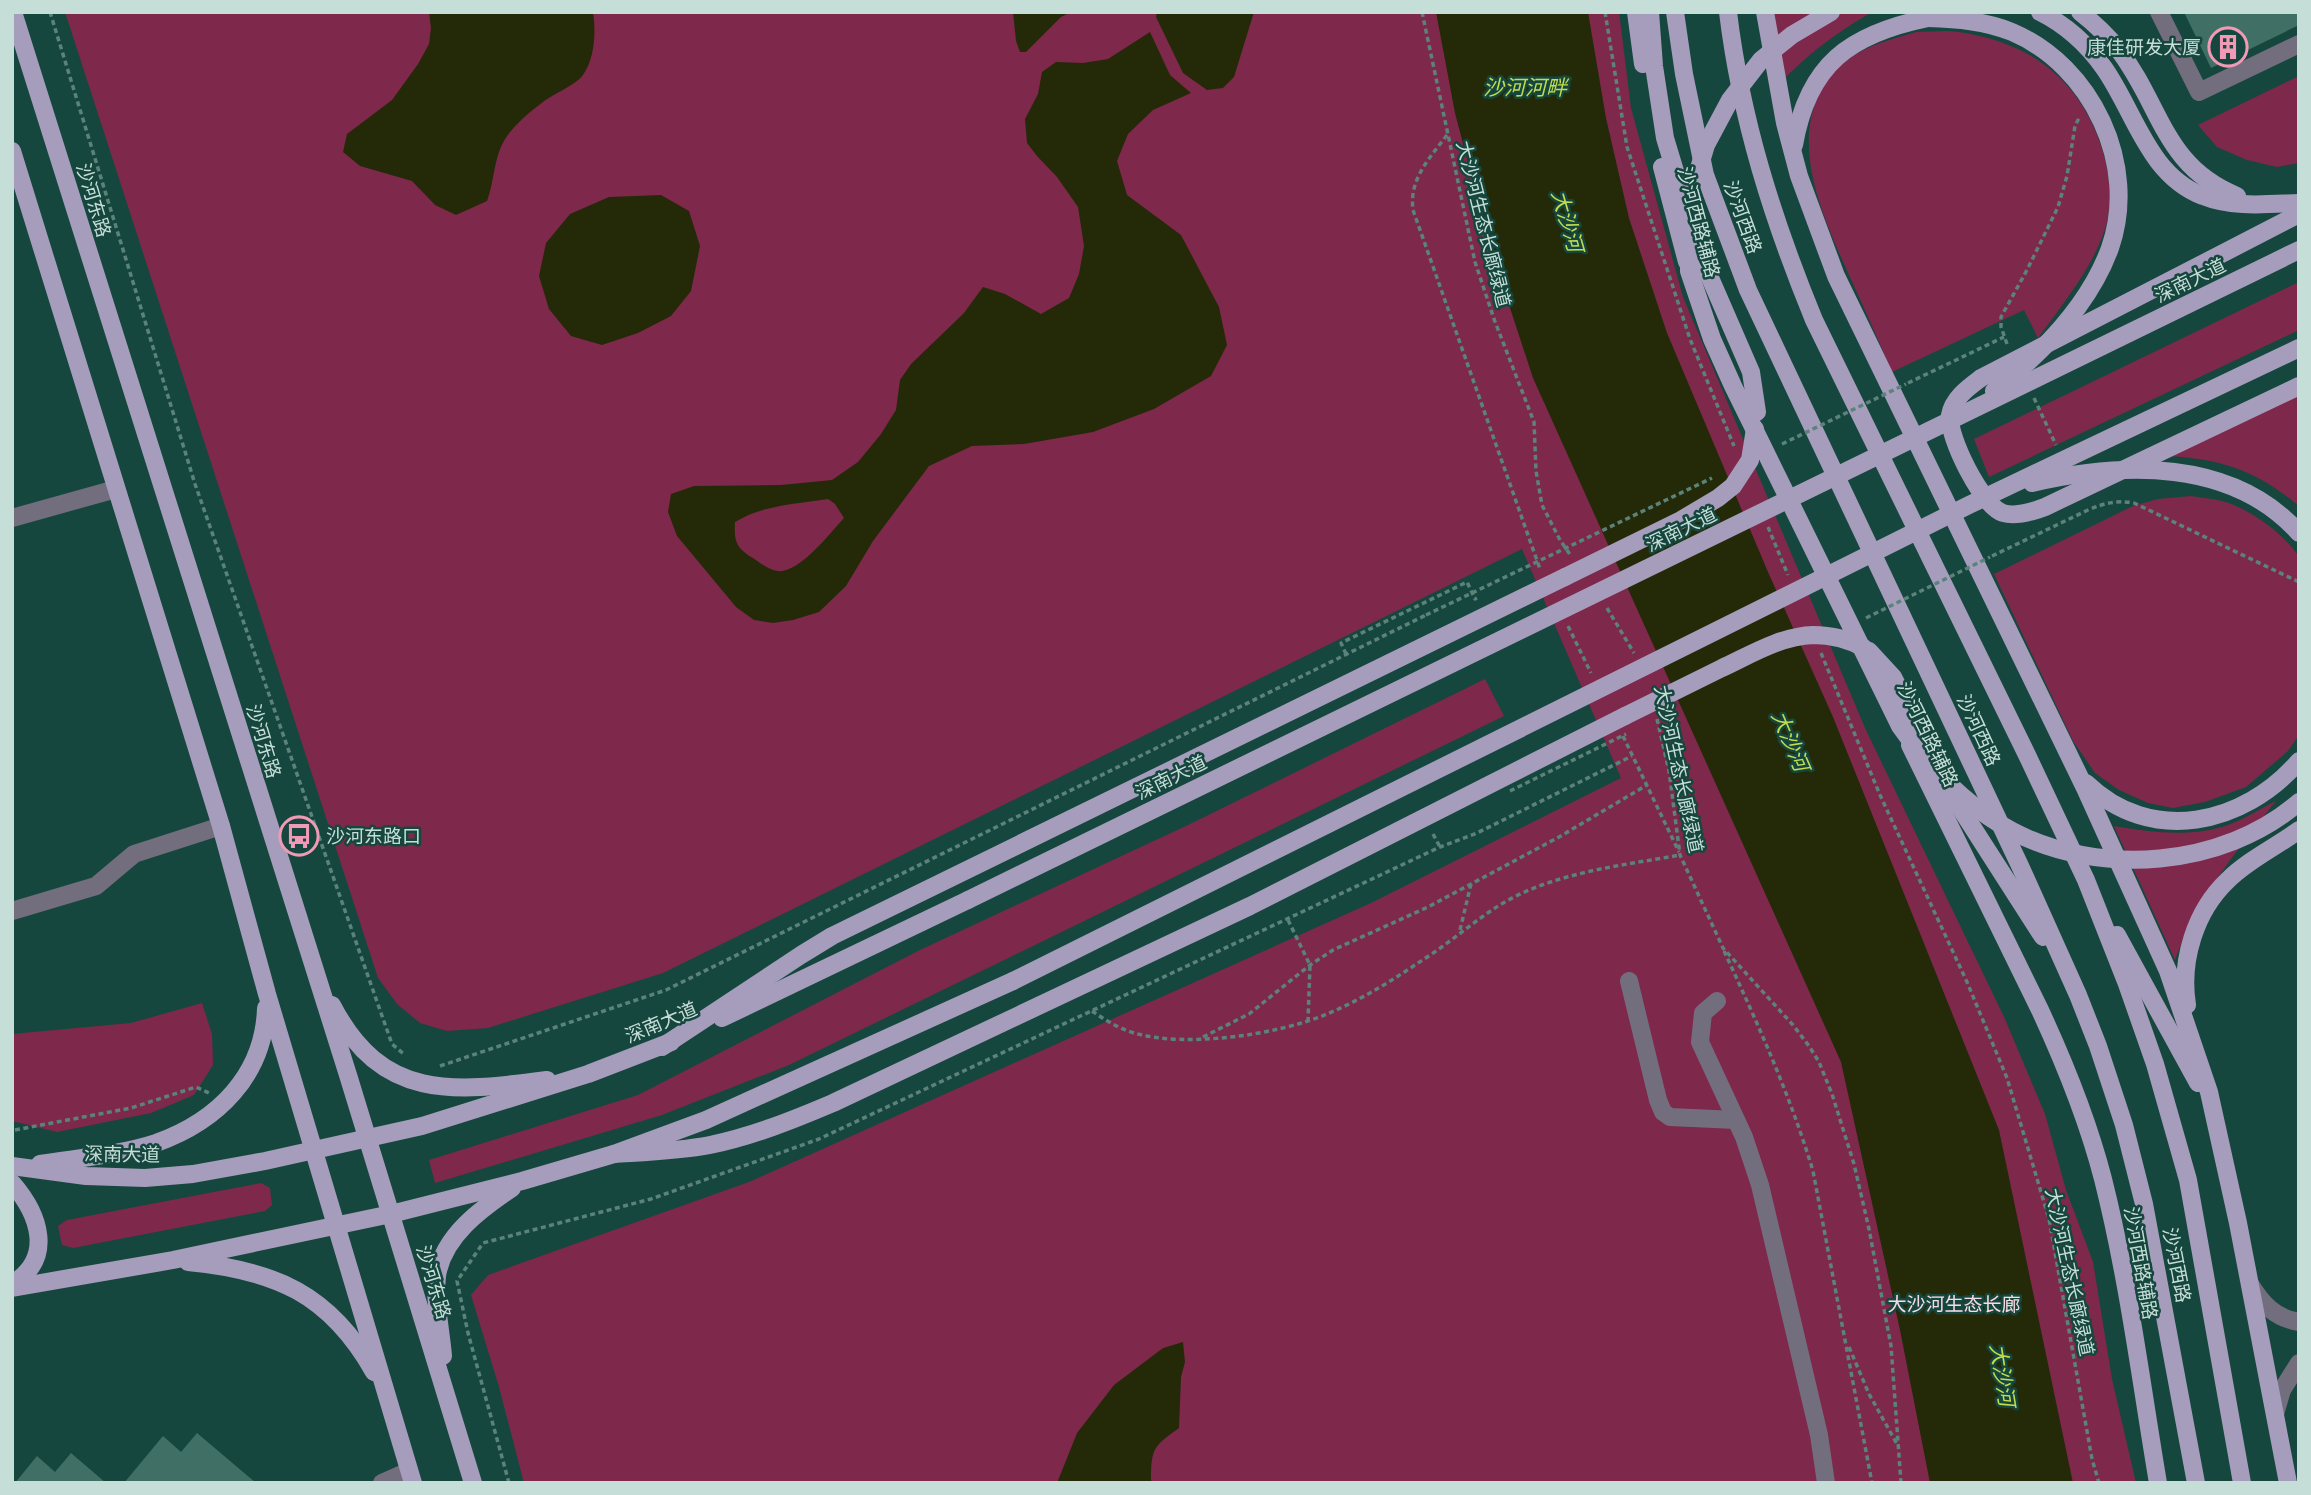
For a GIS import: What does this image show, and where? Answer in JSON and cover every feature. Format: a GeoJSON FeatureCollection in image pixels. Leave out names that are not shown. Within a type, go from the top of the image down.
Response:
{"type":"FeatureCollection","features":[{"type":"Feature","properties":{"kind":"main road","name":"沙河东路"},"geometry":{"type":"LineString","coordinates":[[13,12],[473,1483]]}},
{"type":"Feature","properties":{"kind":"main road","name":"沙河西路辅路"},"geometry":{"type":"LineString","coordinates":[[1636,12],[1646,89],[1670,202],[1712,339],[2045,1020],[2059,1050],[2088,1131],[2114,1226],[2158,1483]]}},
{"type":"Feature","properties":{"kind":"main road"},"geometry":{"type":"LineString","coordinates":[[662,1046],[832,936],[1548,585],[1570,569],[1690,515],[1733,486],[1750,460],[1754,441],[1757,412],[1751,373],[1701,257],[1665,138],[1654,66],[1650,12]]}},
{"type":"Feature","properties":{"kind":"main road","name":"沙河西路"},"geometry":{"type":"LineString","coordinates":[[1675,12],[1684,74],[1705,175],[1748,290],[2021,868],[2098,1046],[2135,1164],[2196,1483]]}},
{"type":"Feature","properties":{"kind":"main road","name":"沙河西路"},"geometry":{"type":"LineString","coordinates":[[1728,12],[1742,104],[1757,162],[1772,213],[1805,298],[2086,880],[2155,1064],[2182,1158],[2196,1223],[2242,1483]]}},
{"type":"Feature","properties":{"kind":"main road"},"geometry":{"type":"LineString","coordinates":[[1765,12],[1793,152],[1824,245],[1857,323],[2079,776],[2164,960],[2196,1049]]}},
{"type":"Feature","properties":{"kind":"main road"},"geometry":{"type":"LineString","coordinates":[[1689,271],[1689,202],[1706,145],[1730,100],[1761,60],[1792,35],[1831,12]]}},
{"type":"Feature","properties":{"kind":"main road"},"geometry":{"type":"LineString","coordinates":[[2040,12],[2074,34],[2104,67],[2148,148],[2168,173],[2186,187],[2204,197],[2226,202],[2299,203]]}},
{"type":"Feature","properties":{"kind":"main road"},"geometry":{"type":"LineString","coordinates":[[2080,12],[2102,30],[2118,50],[2138,80],[2170,141],[2194,171],[2224,191],[2260,204]]}},
{"type":"Feature","properties":{"kind":"main road"},"geometry":{"type":"LineString","coordinates":[[1793,152],[1803,105],[1814,82],[1830,64],[1849,47],[1872,34],[1899,24],[1928,18],[1986,24],[2011,31],[2037,45],[2056,59],[2081,86],[2100,118],[2116,166],[2119,194],[2117,223],[2109,250],[2095,280],[2053,337],[2026,364],[1995,391],[1938,426]]}},
{"type":"Feature","properties":{"kind":"main road"},"geometry":{"type":"LineString","coordinates":[[12,151],[221,826],[267,994],[411,1477]]}},
{"type":"Feature","properties":{"kind":"main road"},"geometry":{"type":"LineString","coordinates":[[2299,214],[1981,378],[1964,391],[1955,403],[1950,415],[1951,429],[1983,495],[2002,513],[2016,514],[2045,507],[2299,386]]}},
{"type":"Feature","properties":{"kind":"main road","name":"深南大道"},"geometry":{"type":"LineString","coordinates":[[15,1172],[145,1178],[193,1174],[313,1151],[422,1126],[588,1074],[662,1046],[968,900],[2299,250]]}},
{"type":"Feature","properties":{"kind":"main road"},"geometry":{"type":"LineString","coordinates":[[12,1286],[173,1260],[391,1214],[522,1181],[614,1154],[706,1120],[1013,981],[1969,505],[2299,348]]}},
{"type":"Feature","properties":{"kind":"main road"},"geometry":{"type":"LineString","coordinates":[[1969,505],[2016,487],[2061,477],[2144,469],[2208,478],[2238,488],[2264,502],[2299,533]]}},
{"type":"Feature","properties":{"kind":"main road"},"geometry":{"type":"LineString","coordinates":[[614,1154],[674,1150],[727,1141],[767,1130],[833,1103],[1238,912],[1760,650],[1792,638],[1811,635],[1852,641],[1869,651],[1893,677],[1957,803],[2078,995]]}},
{"type":"Feature","properties":{"kind":"main road"},"geometry":{"type":"LineString","coordinates":[[1900,726],[1923,757],[1971,804],[2011,830],[2076,854],[2137,859],[2204,851],[2264,827],[2299,802]]}},
{"type":"Feature","properties":{"kind":"main road"},"geometry":{"type":"LineString","coordinates":[[2079,776],[2097,794],[2119,808],[2161,821],[2184,822],[2209,818],[2235,808],[2263,793],[2299,761]]}},
{"type":"Feature","properties":{"kind":"main road"},"geometry":{"type":"LineString","coordinates":[[2288,1483],[2250,1284],[2213,1112],[2189,1022],[2185,976],[2192,939],[2201,917],[2227,880],[2299,830]]}},
{"type":"Feature","properties":{"kind":"main road"},"geometry":{"type":"LineString","coordinates":[[2086,880],[2213,1112]]}},
{"type":"Feature","properties":{"kind":"main road"},"geometry":{"type":"LineString","coordinates":[[312,966],[340,1020],[375,1061],[396,1074],[421,1084],[466,1089],[588,1074]]}},
{"type":"Feature","properties":{"kind":"main road"},"geometry":{"type":"LineString","coordinates":[[12,1286],[30,1269],[37,1254],[39,1238],[36,1222],[15,1172],[154,1143],[208,1117],[244,1079],[257,1056],[265,1030],[267,994]]}},
{"type":"Feature","properties":{"kind":"main road"},"geometry":{"type":"LineString","coordinates":[[447,1395],[437,1291],[439,1267],[446,1250],[474,1216],[522,1181]]}},
{"type":"Feature","properties":{"kind":"main road"},"geometry":{"type":"LineString","coordinates":[[173,1260],[222,1265],[257,1273],[289,1285],[311,1298],[349,1335],[389,1400]]}},
{"type":"Feature","properties":{"kind":"street"},"geometry":{"type":"LineString","coordinates":[[2160,12],[2199,92],[2299,44]]}},
{"type":"Feature","properties":{"kind":"street"},"geometry":{"type":"LineString","coordinates":[[12,518],[116,489]]}},
{"type":"Feature","properties":{"kind":"street"},"geometry":{"type":"LineString","coordinates":[[12,911],[96,886],[134,855],[221,826]]}},
{"type":"Feature","properties":{"kind":"street"},"geometry":{"type":"LineString","coordinates":[[1629,981],[1663,1112],[1670,1117],[1736,1120]]}},
{"type":"Feature","properties":{"kind":"street"},"geometry":{"type":"LineString","coordinates":[[1717,1002],[1703,1013],[1700,1042],[1736,1120],[1760,1185],[1819,1435],[1826,1483]]}},
{"type":"Feature","properties":{"kind":"street"},"geometry":{"type":"LineString","coordinates":[[2250,1284],[2258,1297],[2274,1313],[2299,1322]]}},
{"type":"Feature","properties":{"kind":"street"},"geometry":{"type":"LineString","coordinates":[[2274,1414],[2282,1390],[2299,1363]]}},
{"type":"Feature","properties":{"kind":"street"},"geometry":{"type":"LineString","coordinates":[[382,1483],[411,1477]]}},
{"type":"Feature","properties":{"kind":"path"},"geometry":{"type":"LineString","coordinates":[[50,12],[195,484],[392,1044],[409,1060]]}},
{"type":"Feature","properties":{"kind":"path","name":"大沙河生态长廊绿道"},"geometry":{"type":"LineString","coordinates":[[1422,12],[1475,262],[1534,422],[1536,471],[1542,505],[1570,569]]}},
{"type":"Feature","properties":{"kind":"path"},"geometry":{"type":"LineString","coordinates":[[1605,12],[1627,147],[1690,339],[1737,452]]}},
{"type":"Feature","properties":{"kind":"path"},"geometry":{"type":"LineString","coordinates":[[1771,449],[2004,337],[2001,317],[2028,270],[2058,207],[2067,176],[2075,125],[2079,118]]}},
{"type":"Feature","properties":{"kind":"path"},"geometry":{"type":"LineString","coordinates":[[1447,135],[1414,183],[1411,196],[1413,210],[1548,585]]}},
{"type":"Feature","properties":{"kind":"path"},"geometry":{"type":"LineString","coordinates":[[2029,388],[2062,455]]}},
{"type":"Feature","properties":{"kind":"path"},"geometry":{"type":"LineString","coordinates":[[433,1068],[666,990],[1352,650],[1721,473]]}},
{"type":"Feature","properties":{"kind":"path"},"geometry":{"type":"LineString","coordinates":[[1990,558],[2102,504],[2120,500],[2134,503],[2299,582]]}},
{"type":"Feature","properties":{"kind":"path"},"geometry":{"type":"LineString","coordinates":[[1768,527],[1789,577]]}},
{"type":"Feature","properties":{"kind":"path"},"geometry":{"type":"LineString","coordinates":[[1529,573],[1540,568]]}},
{"type":"Feature","properties":{"kind":"path"},"geometry":{"type":"LineString","coordinates":[[1346,654],[1341,643],[1467,582],[1475,599],[1486,594]]}},
{"type":"Feature","properties":{"kind":"path"},"geometry":{"type":"LineString","coordinates":[[1605,605],[1637,659]]}},
{"type":"Feature","properties":{"kind":"path"},"geometry":{"type":"LineString","coordinates":[[1566,622],[1597,684]]}},
{"type":"Feature","properties":{"kind":"path","name":"大沙河生态长廊绿道"},"geometry":{"type":"LineString","coordinates":[[1821,652],[1880,795],[1967,982],[2007,1078],[2049,1219],[2092,1459],[2099,1483]]}},
{"type":"Feature","properties":{"kind":"path","name":"大沙河生态长廊绿道"},"geometry":{"type":"LineString","coordinates":[[1654,710],[1669,771],[1681,855],[1723,948],[1809,1046],[1819,1062],[1832,1094],[1854,1164],[1891,1346],[1900,1483]]}},
{"type":"Feature","properties":{"kind":"path"},"geometry":{"type":"LineString","coordinates":[[1092,1011],[1115,1027],[1136,1034],[1198,1040],[1258,1033],[1308,1021],[1376,989],[1427,957],[1487,912],[1519,895],[1583,872],[1681,855],[1632,756],[1620,718]]}},
{"type":"Feature","properties":{"kind":"path"},"geometry":{"type":"LineString","coordinates":[[509,1483],[468,1333],[457,1281],[483,1243],[651,1199],[819,1139],[1440,847],[1477,833],[1632,756]]}},
{"type":"Feature","properties":{"kind":"path"},"geometry":{"type":"LineString","coordinates":[[1198,1040],[1249,1014],[1333,950],[1428,907],[1559,837],[1647,785]]}},
{"type":"Feature","properties":{"kind":"path"},"geometry":{"type":"LineString","coordinates":[[1437,827],[1431,829],[1440,847]]}},
{"type":"Feature","properties":{"kind":"path"},"geometry":{"type":"LineString","coordinates":[[1459,932],[1471,884]]}},
{"type":"Feature","properties":{"kind":"path"},"geometry":{"type":"LineString","coordinates":[[1288,919],[1310,965],[1308,1021]]}},
{"type":"Feature","properties":{"kind":"path"},"geometry":{"type":"LineString","coordinates":[[1723,948],[1768,1045],[1810,1159],[1822,1210],[1872,1483]]}},
{"type":"Feature","properties":{"kind":"path"},"geometry":{"type":"LineString","coordinates":[[15,1130],[131,1108],[196,1087],[217,1097]]}},
{"type":"Feature","properties":{"kind":"path"},"geometry":{"type":"LineString","coordinates":[[1846,1340],[1869,1394],[1898,1446]]}},
{"type":"Feature","properties":{"kind":"green space","name":"大沙河生态长廊"},"geometry":{"type":"Polygon","coordinates":[[[65,12],[1619,12],[1631,108],[1683,297],[1865,728],[2005,1019],[2045,1114],[2066,1190],[2093,1262],[2112,1379],[2136,1483],[524,1483],[471,1295],[488,1275],[749,1182],[1371,903],[1621,778],[1522,549],[663,973],[488,1028],[447,1031],[420,1023],[397,1004],[378,978],[65,12]]]}},
{"type":"Feature","properties":{"kind":"green space"},"geometry":{"type":"Polygon","coordinates":[[[1772,12],[1872,12],[1825,43],[1784,79],[1772,12]]]}},
{"type":"Feature","properties":{"kind":"green space"},"geometry":{"type":"Polygon","coordinates":[[[1916,32],[1959,32],[1983,37],[2026,53],[2045,65],[2062,80],[2089,117],[2108,172],[2110,195],[2105,229],[2092,258],[2076,286],[2038,338],[2024,310],[1892,372],[1827,224],[1811,170],[1809,142],[1812,116],[1821,90],[1839,67],[1865,49],[1916,32]]]}},
{"type":"Feature","properties":{"kind":"green space"},"geometry":{"type":"Polygon","coordinates":[[[2299,76],[2299,163],[2277,167],[2247,160],[2217,147],[2198,125],[2299,76]]]}},
{"type":"Feature","properties":{"kind":"green space"},"geometry":{"type":"Polygon","coordinates":[[[2299,282],[2299,330],[1989,477],[1974,439],[2299,282]]]}},
{"type":"Feature","properties":{"kind":"green space"},"geometry":{"type":"Polygon","coordinates":[[[2299,395],[2299,506],[2268,484],[2238,469],[2205,460],[2168,456],[2299,395]]]}},
{"type":"Feature","properties":{"kind":"green space"},"geometry":{"type":"Polygon","coordinates":[[[2191,496],[2239,507],[2277,532],[2299,556],[2299,735],[2288,751],[2246,787],[2205,802],[2173,808],[2148,803],[2119,790],[2095,773],[2073,741],[1994,574],[2133,506],[2158,499],[2191,496]]]}},
{"type":"Feature","properties":{"kind":"green space"},"geometry":{"type":"Polygon","coordinates":[[[1485,679],[1504,716],[789,1065],[662,1115],[435,1183],[429,1160],[638,1095],[920,950],[1188,825],[1485,679]]]}},
{"type":"Feature","properties":{"kind":"green space"},"geometry":{"type":"Polygon","coordinates":[[[2276,801],[2232,857],[2206,896],[2175,960],[2114,826],[2168,832],[2208,830],[2236,822],[2276,801]]]}},
{"type":"Feature","properties":{"kind":"green space"},"geometry":{"type":"Polygon","coordinates":[[[202,1003],[212,1034],[213,1065],[194,1095],[151,1113],[57,1132],[12,1121],[12,1034],[131,1023],[202,1003]]]}},
{"type":"Feature","properties":{"kind":"green space"},"geometry":{"type":"Polygon","coordinates":[[[261,1183],[270,1188],[272,1205],[265,1211],[73,1248],[62,1245],[58,1226],[67,1220],[261,1183]]]}},
{"type":"Feature","properties":{"kind":"water"},"geometry":{"type":"Polygon","coordinates":[[[429,12],[593,12],[594,45],[583,75],[539,105],[514,127],[501,147],[487,201],[456,215],[435,205],[412,181],[360,166],[343,152],[347,134],[392,100],[418,64],[429,44],[429,12]]]}},
{"type":"Feature","properties":{"kind":"water"},"geometry":{"type":"Polygon","coordinates":[[[1013,12],[1071,12],[1061,17],[1026,52],[1020,52],[1013,12]]]}},
{"type":"Feature","properties":{"kind":"water"},"geometry":{"type":"Polygon","coordinates":[[[1157,12],[1254,12],[1234,77],[1223,88],[1207,90],[1183,73],[1156,17],[1157,12]]]}},
{"type":"Feature","properties":{"kind":"water","name":"沙河河畔"},"geometry":{"type":"Polygon","coordinates":[[[1436,12],[1588,12],[1606,118],[1629,218],[1667,333],[1768,572],[1833,717],[1999,1130],[2073,1483],[1930,1483],[1900,1330],[1841,1062],[1533,378],[1491,250],[1455,113],[1436,12]]]}},
{"type":"Feature","properties":{"kind":"water"},"geometry":{"type":"Polygon","coordinates":[[[1150,32],[1170,75],[1191,93],[1153,110],[1128,134],[1117,161],[1127,195],[1181,235],[1219,307],[1227,345],[1211,376],[1154,409],[1093,432],[1024,444],[972,446],[929,466],[873,541],[846,586],[819,612],[773,623],[754,620],[736,607],[677,536],[668,512],[671,494],[694,486],[781,485],[832,480],[858,462],[881,434],[896,410],[900,380],[911,364],[964,313],[983,287],[1005,294],[1041,314],[1069,298],[1079,274],[1084,246],[1078,207],[1057,177],[1027,143],[1025,119],[1038,94],[1042,72],[1056,62],[1083,63],[1108,59],[1150,32]],[[828,499],[804,502],[746,516],[735,522],[737,543],[743,551],[768,568],[786,570],[804,560],[844,518],[835,504],[828,499]]]}},
{"type":"Feature","properties":{"kind":"water"},"geometry":{"type":"Polygon","coordinates":[[[661,195],[689,211],[700,246],[691,291],[671,316],[638,333],[602,345],[571,336],[549,309],[539,276],[546,243],[570,214],[609,197],[661,195]]]}},
{"type":"Feature","properties":{"kind":"water"},"geometry":{"type":"Polygon","coordinates":[[[1183,1342],[1185,1362],[1181,1377],[1179,1428],[1159,1444],[1153,1454],[1153,1483],[1057,1483],[1077,1433],[1114,1385],[1163,1348],[1183,1342]]]}},
{"type":"Feature","properties":{"kind":"building","name":"康佳研发大厦"},"geometry":{"type":"Polygon","coordinates":[[[2184,12],[2299,12],[2299,25],[2211,68],[2184,12]]]}},
{"type":"Feature","properties":{"kind":"building"},"geometry":{"type":"Polygon","coordinates":[[[197,1433],[256,1483],[124,1483],[163,1436],[181,1452],[197,1433]]]}},
{"type":"Feature","properties":{"kind":"building"},"geometry":{"type":"Polygon","coordinates":[[[71,1453],[106,1483],[15,1483],[37,1456],[55,1472],[71,1453]]]}},
{"type":"Feature","properties":{"kind":"place","name":"康佳研发大厦"},"geometry":{"type":"Point","coordinates":[2228,47]}},
{"type":"Feature","properties":{"kind":"place","name":"沙河东路口"},"geometry":{"type":"Point","coordinates":[299,836]}},
{"type":"Feature","properties":{"kind":"water label","name":"大沙河"},"geometry":{"type":"Point","coordinates":[1567,221]}},
{"type":"Feature","properties":{"kind":"water label","name":"大沙河"},"geometry":{"type":"Point","coordinates":[1790,741]}},
{"type":"Feature","properties":{"kind":"water label","name":"大沙河"},"geometry":{"type":"Point","coordinates":[2002,1375]}}]}
